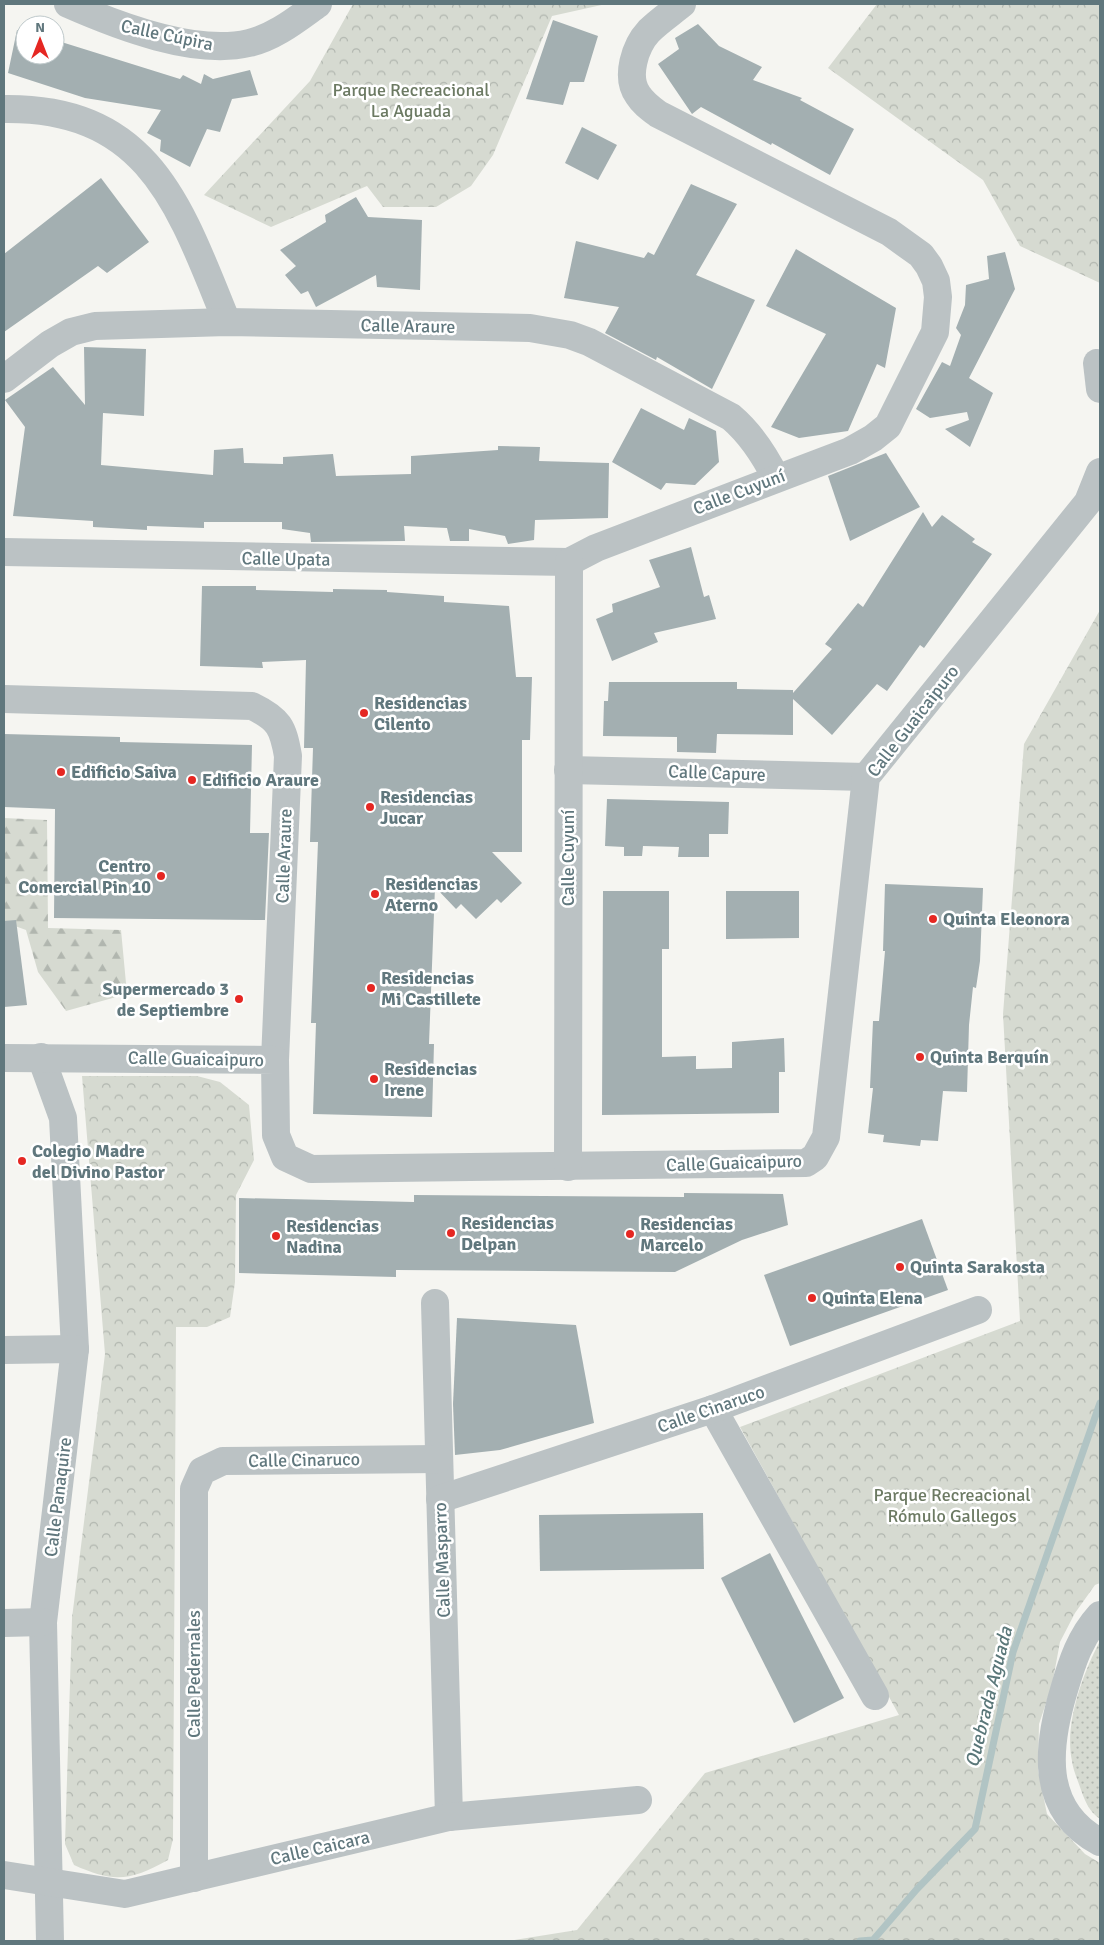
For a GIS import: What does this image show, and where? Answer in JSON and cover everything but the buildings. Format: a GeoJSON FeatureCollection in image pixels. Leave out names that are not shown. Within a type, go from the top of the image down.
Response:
{"type":"FeatureCollection","features":[{"type":"Feature","properties":{"kind":"street","name":"Calle Cúpira"},"geometry":{"type":"LineString","coordinates":[[68,4],[112,24],[171,39],[221,47],[250,43],[280,31],[318,4]]}},
{"type":"Feature","properties":{"kind":"street","name":"Calle Cuyuní"},"geometry":{"type":"LineString","coordinates":[[568,1167],[569,562],[596,548],[850,451],[873,438],[888,426],[935,332],[938,312],[936,281],[921,255],[889,232],[666,118],[646,104],[637,94],[632,77],[638,46],[648,31],[682,4]]}},
{"type":"Feature","properties":{"kind":"street"},"geometry":{"type":"LineString","coordinates":[[4,109],[24,109],[60,114],[102,129],[132,149],[154,170],[192,234],[227,322]]}},
{"type":"Feature","properties":{"kind":"street","name":"Calle Araure"},"geometry":{"type":"LineString","coordinates":[[4,379],[50,344],[71,332],[95,326],[227,322],[530,328],[570,335],[590,342],[731,416],[748,432],[765,456],[776,478]]}},
{"type":"Feature","properties":{"kind":"street"},"geometry":{"type":"LineString","coordinates":[[1097,363],[1100,389]]}},
{"type":"Feature","properties":{"kind":"street","name":"Calle Guaicaipuro"},"geometry":{"type":"LineString","coordinates":[[4,1058],[275,1060],[276,1135],[285,1157],[311,1169],[806,1163],[822,1148],[826,1137],[866,777],[1088,502],[1100,472]]}},
{"type":"Feature","properties":{"kind":"street","name":"Calle Upata"},"geometry":{"type":"LineString","coordinates":[[4,552],[569,562]]}},
{"type":"Feature","properties":{"kind":"street","name":"Calle Araure"},"geometry":{"type":"LineString","coordinates":[[4,699],[252,706],[272,716],[284,733],[288,756],[275,1060]]}},
{"type":"Feature","properties":{"kind":"street","name":"Calle Capure"},"geometry":{"type":"LineString","coordinates":[[568,770],[866,777]]}},
{"type":"Feature","properties":{"kind":"street","name":"Calle Panaquire"},"geometry":{"type":"LineString","coordinates":[[41,1058],[63,1118],[76,1349],[43,1622],[47,1882],[50,1941]]}},
{"type":"Feature","properties":{"kind":"street","name":"Calle Masparro"},"geometry":{"type":"LineString","coordinates":[[435,1303],[449,1817]]}},
{"type":"Feature","properties":{"kind":"street","name":"Calle Cinaruco"},"geometry":{"type":"LineString","coordinates":[[440,1499],[712,1409],[978,1310]]}},
{"type":"Feature","properties":{"kind":"street"},"geometry":{"type":"LineString","coordinates":[[4,1350],[76,1349]]}},
{"type":"Feature","properties":{"kind":"street"},"geometry":{"type":"LineString","coordinates":[[712,1409],[875,1696]]}},
{"type":"Feature","properties":{"kind":"street","name":"Calle Cinaruco"},"geometry":{"type":"LineString","coordinates":[[202,1471],[223,1461],[439,1459]]}},
{"type":"Feature","properties":{"kind":"street","name":"Calle Pedernales"},"geometry":{"type":"LineString","coordinates":[[194,1878],[194,1489],[202,1471]]}},
{"type":"Feature","properties":{"kind":"street"},"geometry":{"type":"LineString","coordinates":[[1100,1615],[1086,1630],[1075,1654],[1051,1742],[1054,1784],[1065,1813],[1092,1838],[1100,1842]]}},
{"type":"Feature","properties":{"kind":"street"},"geometry":{"type":"LineString","coordinates":[[4,1623],[43,1622]]}},
{"type":"Feature","properties":{"kind":"street","name":"Calle Caicara"},"geometry":{"type":"LineString","coordinates":[[4,1875],[125,1894],[449,1817],[638,1800]]}},
{"type":"Feature","properties":{"kind":"green space","name":"Parque Recreacional La Aguada"},"geometry":{"type":"Polygon","coordinates":[[[353,4],[606,4],[552,16],[493,155],[471,186],[436,207],[383,207],[367,186],[271,227],[204,195],[310,81],[353,4]]]}},
{"type":"Feature","properties":{"kind":"green space"},"geometry":{"type":"Polygon","coordinates":[[[877,4],[1100,4],[1100,283],[1020,246],[983,180],[828,68],[877,4]]]}},
{"type":"Feature","properties":{"kind":"green space","name":"Parque Recreacional Rómulo Gallegos"},"geometry":{"type":"Polygon","coordinates":[[[1100,610],[1100,1583],[1095,1585],[1075,1613],[1060,1642],[1052,1685],[1039,1724],[1038,1770],[1047,1814],[1085,1854],[1100,1863],[1100,1941],[508,1941],[577,1930],[705,1773],[899,1715],[740,1427],[1020,1321],[1003,1014],[1024,744],[1100,610]]]}},
{"type":"Feature","properties":{"kind":"green space"},"geometry":{"type":"Polygon","coordinates":[[[4,818],[47,820],[48,928],[121,930],[127,994],[66,1011],[38,972],[26,930],[4,922],[4,818]]]}},
{"type":"Feature","properties":{"kind":"green space"},"geometry":{"type":"Polygon","coordinates":[[[82,1076],[197,1076],[220,1082],[249,1105],[254,1160],[236,1195],[235,1282],[230,1317],[207,1327],[176,1327],[173,1839],[168,1860],[143,1872],[122,1877],[100,1875],[74,1865],[65,1844],[72,1618],[105,1354],[82,1076]]]}},
{"type":"Feature","properties":{"kind":"green space"},"geometry":{"type":"Polygon","coordinates":[[[1100,1641],[1100,1819],[1090,1809],[1083,1796],[1073,1768],[1070,1747],[1073,1715],[1077,1699],[1087,1668],[1100,1641]]]}},
{"type":"Feature","properties":{"kind":"waterway","name":"Quebrada Aguada"},"geometry":{"type":"LineString","coordinates":[[860,1941],[873,1940],[917,1889],[975,1829],[1013,1652],[1100,1403]]}},
{"type":"Feature","properties":{"kind":"place","name":"Residencias Cilento"},"geometry":{"type":"Point","coordinates":[364,713]}},
{"type":"Feature","properties":{"kind":"place","name":"Edificio Saiva"},"geometry":{"type":"Point","coordinates":[61,772]}},
{"type":"Feature","properties":{"kind":"place","name":"Edificio Araure"},"geometry":{"type":"Point","coordinates":[192,780]}},
{"type":"Feature","properties":{"kind":"place","name":"Residencias Jucar"},"geometry":{"type":"Point","coordinates":[370,807]}},
{"type":"Feature","properties":{"kind":"place","name":"Centro Comercial Pin 10"},"geometry":{"type":"Point","coordinates":[161,876]}},
{"type":"Feature","properties":{"kind":"place","name":"Residencias Aterno"},"geometry":{"type":"Point","coordinates":[375,894]}},
{"type":"Feature","properties":{"kind":"place","name":"Quinta Eleonora"},"geometry":{"type":"Point","coordinates":[933,919]}},
{"type":"Feature","properties":{"kind":"place","name":"Residencias Mi Castillete"},"geometry":{"type":"Point","coordinates":[371,988]}},
{"type":"Feature","properties":{"kind":"place","name":"Supermercado 3 de Septiembre"},"geometry":{"type":"Point","coordinates":[239,999]}},
{"type":"Feature","properties":{"kind":"place","name":"Quinta Berquín"},"geometry":{"type":"Point","coordinates":[920,1057]}},
{"type":"Feature","properties":{"kind":"place","name":"Residencias Irene"},"geometry":{"type":"Point","coordinates":[374,1079]}},
{"type":"Feature","properties":{"kind":"place","name":"Colegio Madre del Divino Pastor"},"geometry":{"type":"Point","coordinates":[22,1161]}},
{"type":"Feature","properties":{"kind":"place","name":"Residencias Delpan"},"geometry":{"type":"Point","coordinates":[451,1233]}},
{"type":"Feature","properties":{"kind":"place","name":"Residencias Marcelo"},"geometry":{"type":"Point","coordinates":[630,1234]}},
{"type":"Feature","properties":{"kind":"place","name":"Residencias Nadina"},"geometry":{"type":"Point","coordinates":[276,1236]}},
{"type":"Feature","properties":{"kind":"place","name":"Quinta Sarakosta"},"geometry":{"type":"Point","coordinates":[900,1267]}},
{"type":"Feature","properties":{"kind":"place","name":"Quinta Elena"},"geometry":{"type":"Point","coordinates":[812,1298]}}]}
